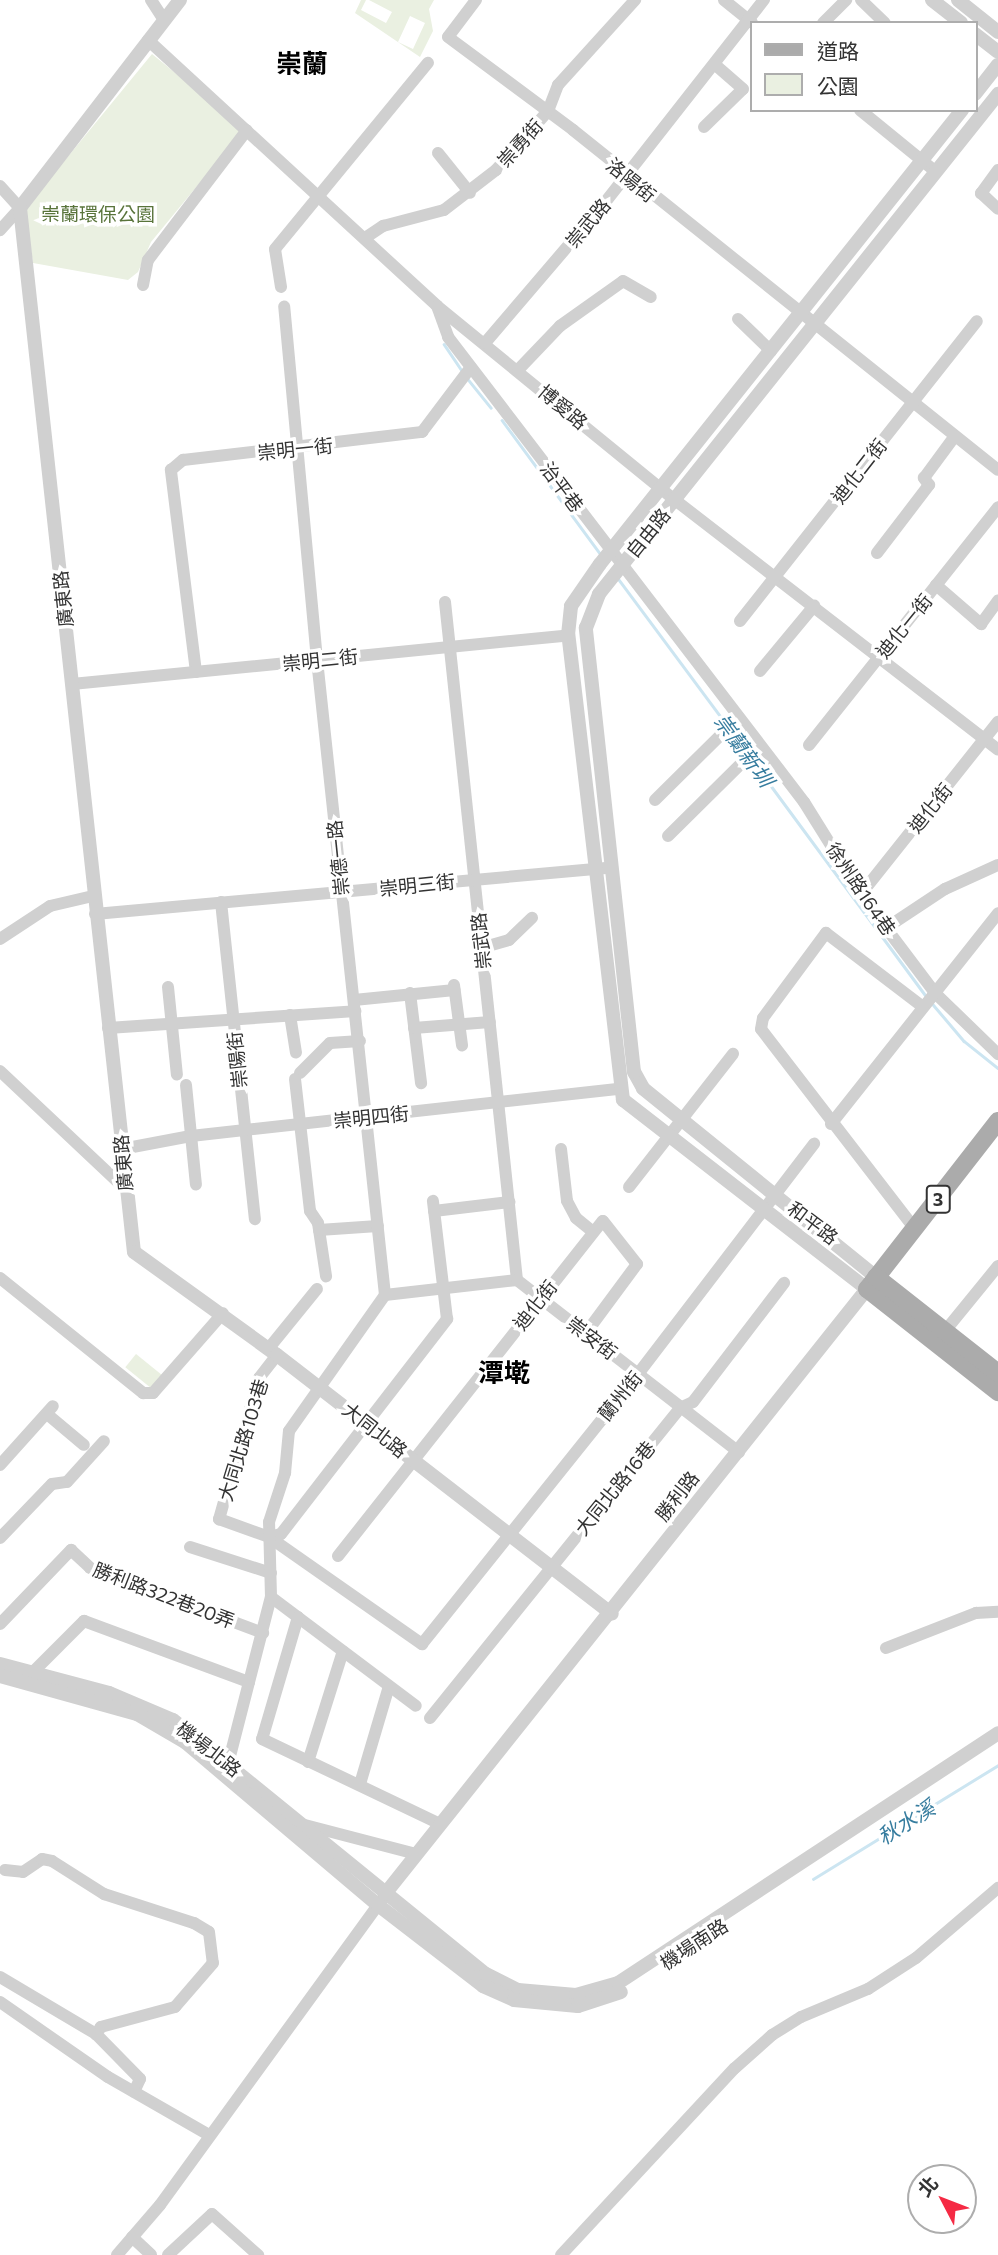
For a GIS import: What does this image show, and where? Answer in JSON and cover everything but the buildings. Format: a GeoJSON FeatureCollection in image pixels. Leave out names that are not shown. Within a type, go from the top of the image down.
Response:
{"type":"FeatureCollection","features":[{"type":"Feature","properties":{"kind":"main road","name":"勝利路"},"geometry":{"type":"LineString","coordinates":[[872,1283],[998,1121]]}},
{"type":"Feature","properties":{"kind":"main road","name":"和平路"},"geometry":{"type":"LineString","coordinates":[[872,1283],[945,1331],[995,1377]]}},
{"type":"Feature","properties":{"kind":"main road","name":"和平路"},"geometry":{"type":"LineString","coordinates":[[872,1283],[995,1377]]}},
{"type":"Feature","properties":{"kind":"street"},"geometry":{"type":"LineString","coordinates":[[151,0],[164,20]]}},
{"type":"Feature","properties":{"kind":"street","name":"洛陽街"},"geometry":{"type":"LineString","coordinates":[[476,0],[448,37],[548,111],[625,176],[912,403]]}},
{"type":"Feature","properties":{"kind":"street","name":"崇勇街"},"geometry":{"type":"LineString","coordinates":[[365,238],[383,226],[444,210],[470,193],[527,139],[548,111],[558,85],[635,0]]}},
{"type":"Feature","properties":{"kind":"street"},"geometry":{"type":"LineString","coordinates":[[724,0],[750,21]]}},
{"type":"Feature","properties":{"kind":"street","name":"崇武路"},"geometry":{"type":"LineString","coordinates":[[485,343],[625,176],[764,0]]}},
{"type":"Feature","properties":{"kind":"street"},"geometry":{"type":"LineString","coordinates":[[825,21],[846,0]]}},
{"type":"Feature","properties":{"kind":"street"},"geometry":{"type":"LineString","coordinates":[[861,0],[883,21]]}},
{"type":"Feature","properties":{"kind":"street"},"geometry":{"type":"LineString","coordinates":[[932,0],[958,21]]}},
{"type":"Feature","properties":{"kind":"street"},"geometry":{"type":"LineString","coordinates":[[958,0],[998,32]]}},
{"type":"Feature","properties":{"kind":"street"},"geometry":{"type":"LineString","coordinates":[[0,230],[20,208],[178,1]]}},
{"type":"Feature","properties":{"kind":"street"},"geometry":{"type":"LineString","coordinates":[[977,36],[998,52]]}},
{"type":"Feature","properties":{"kind":"street","name":"博愛路"},"geometry":{"type":"LineString","coordinates":[[148,40],[437,306],[661,489],[880,655],[998,750]]}},
{"type":"Feature","properties":{"kind":"street"},"geometry":{"type":"LineString","coordinates":[[281,287],[275,249],[428,63]]}},
{"type":"Feature","properties":{"kind":"street"},"geometry":{"type":"LineString","coordinates":[[704,127],[743,89],[714,64]]}},
{"type":"Feature","properties":{"kind":"street"},"geometry":{"type":"LineString","coordinates":[[977,91],[998,65]]}},
{"type":"Feature","properties":{"kind":"street","name":"自由路"},"geometry":{"type":"LineString","coordinates":[[634,1072],[586,628],[590,610],[617,572],[998,94]]}},
{"type":"Feature","properties":{"kind":"street"},"geometry":{"type":"LineString","coordinates":[[862,112],[936,172]]}},
{"type":"Feature","properties":{"kind":"street","name":"自由路"},"geometry":{"type":"LineString","coordinates":[[618,1083],[568,635],[571,606],[606,558],[960,112]]}},
{"type":"Feature","properties":{"kind":"street"},"geometry":{"type":"LineString","coordinates":[[143,285],[148,260],[247,130]]}},
{"type":"Feature","properties":{"kind":"street"},"geometry":{"type":"LineString","coordinates":[[438,153],[470,193]]}},
{"type":"Feature","properties":{"kind":"street"},"geometry":{"type":"LineString","coordinates":[[998,170],[981,193],[998,209]]}},
{"type":"Feature","properties":{"kind":"street"},"geometry":{"type":"LineString","coordinates":[[0,186],[20,208]]}},
{"type":"Feature","properties":{"kind":"street","name":"廣東路"},"geometry":{"type":"LineString","coordinates":[[20,208],[93,896],[134,1252]]}},
{"type":"Feature","properties":{"kind":"street"},"geometry":{"type":"LineString","coordinates":[[518,370],[560,326],[623,281],[651,297]]}},
{"type":"Feature","properties":{"kind":"street","name":"治平巷"},"geometry":{"type":"LineString","coordinates":[[437,306],[448,337],[468,373],[617,572],[696,663],[732,724]]}},
{"type":"Feature","properties":{"kind":"street","name":"崇德一路"},"geometry":{"type":"LineString","coordinates":[[284,307],[341,894],[360,1041],[386,1295]]}},
{"type":"Feature","properties":{"kind":"street"},"geometry":{"type":"LineString","coordinates":[[738,319],[771,351]]}},
{"type":"Feature","properties":{"kind":"street","name":"迪化二街"},"geometry":{"type":"LineString","coordinates":[[740,621],[977,321]]}},
{"type":"Feature","properties":{"kind":"street","name":"崇明一街"},"geometry":{"type":"LineString","coordinates":[[196,672],[171,470],[183,460],[296,449],[422,432],[468,373]]}},
{"type":"Feature","properties":{"kind":"street"},"geometry":{"type":"LineString","coordinates":[[912,403],[998,470]]}},
{"type":"Feature","properties":{"kind":"street"},"geometry":{"type":"LineString","coordinates":[[877,553],[929,485],[924,478],[955,436]]}},
{"type":"Feature","properties":{"kind":"street","name":"迪化一街"},"geometry":{"type":"LineString","coordinates":[[809,744],[998,507]]}},
{"type":"Feature","properties":{"kind":"street"},"geometry":{"type":"LineString","coordinates":[[936,584],[981,624],[998,601]]}},
{"type":"Feature","properties":{"kind":"street","name":"崇武路"},"geometry":{"type":"LineString","coordinates":[[445,602],[517,1280]]}},
{"type":"Feature","properties":{"kind":"street"},"geometry":{"type":"LineString","coordinates":[[760,671],[814,606]]}},
{"type":"Feature","properties":{"kind":"street","name":"崇明二街"},"geometry":{"type":"LineString","coordinates":[[72,684],[568,635]]}},
{"type":"Feature","properties":{"kind":"street","name":"迪化街"},"geometry":{"type":"LineString","coordinates":[[861,894],[998,723]]}},
{"type":"Feature","properties":{"kind":"street"},"geometry":{"type":"LineString","coordinates":[[655,800],[732,724]]}},
{"type":"Feature","properties":{"kind":"street","name":"徐州路164巷"},"geometry":{"type":"LineString","coordinates":[[732,724],[753,752],[790,783],[886,928],[929,1000]]}},
{"type":"Feature","properties":{"kind":"street"},"geometry":{"type":"LineString","coordinates":[[668,836],[753,752]]}},
{"type":"Feature","properties":{"kind":"street"},"geometry":{"type":"LineString","coordinates":[[886,928],[946,889],[998,865]]}},
{"type":"Feature","properties":{"kind":"street","name":"崇明三街"},"geometry":{"type":"LineString","coordinates":[[95,914],[341,894],[613,867]]}},
{"type":"Feature","properties":{"kind":"street"},"geometry":{"type":"LineString","coordinates":[[0,939],[50,906],[93,896]]}},
{"type":"Feature","properties":{"kind":"street","name":"崇陽街"},"geometry":{"type":"LineString","coordinates":[[221,902],[255,1219]]}},
{"type":"Feature","properties":{"kind":"street"},"geometry":{"type":"LineString","coordinates":[[831,1124],[998,913]]}},
{"type":"Feature","properties":{"kind":"street"},"geometry":{"type":"LineString","coordinates":[[481,948],[509,940],[532,918]]}},
{"type":"Feature","properties":{"kind":"street"},"geometry":{"type":"LineString","coordinates":[[915,1229],[831,1124],[761,1029],[763,1018],[826,933],[929,1000],[998,1054]]}},
{"type":"Feature","properties":{"kind":"street"},"geometry":{"type":"LineString","coordinates":[[168,987],[177,1075]]}},
{"type":"Feature","properties":{"kind":"street"},"geometry":{"type":"LineString","coordinates":[[108,1028],[233,1022],[355,1005],[455,987],[462,1045]]}},
{"type":"Feature","properties":{"kind":"street"},"geometry":{"type":"LineString","coordinates":[[410,993],[421,1083]]}},
{"type":"Feature","properties":{"kind":"street"},"geometry":{"type":"LineString","coordinates":[[290,1015],[296,1053]]}},
{"type":"Feature","properties":{"kind":"street"},"geometry":{"type":"LineString","coordinates":[[414,1028],[460,1027],[489,1022]]}},
{"type":"Feature","properties":{"kind":"street"},"geometry":{"type":"LineString","coordinates":[[326,1276],[319,1230],[310,1211],[298,1124],[298,1076],[330,1043],[360,1041]]}},
{"type":"Feature","properties":{"kind":"street"},"geometry":{"type":"LineString","coordinates":[[629,1187],[733,1054]]}},
{"type":"Feature","properties":{"kind":"street"},"geometry":{"type":"LineString","coordinates":[[0,1071],[125,1189]]}},
{"type":"Feature","properties":{"kind":"street","name":"和平路"},"geometry":{"type":"LineString","coordinates":[[634,1072],[643,1088],[775,1194],[872,1283]]}},
{"type":"Feature","properties":{"kind":"street","name":"和平路"},"geometry":{"type":"LineString","coordinates":[[618,1083],[623,1100],[668,1138],[762,1210],[872,1283]]}},
{"type":"Feature","properties":{"kind":"street","name":"崇明四街"},"geometry":{"type":"LineString","coordinates":[[122,1149],[191,1136],[499,1103],[618,1083]]}},
{"type":"Feature","properties":{"kind":"street"},"geometry":{"type":"LineString","coordinates":[[186,1085],[196,1185]]}},
{"type":"Feature","properties":{"kind":"street","name":"蘭州街"},"geometry":{"type":"LineString","coordinates":[[269,1537],[422,1644],[638,1374],[814,1144]]}},
{"type":"Feature","properties":{"kind":"street"},"geometry":{"type":"LineString","coordinates":[[561,1149],[567,1201],[576,1217],[593,1233]]}},
{"type":"Feature","properties":{"kind":"street"},"geometry":{"type":"LineString","coordinates":[[269,1537],[281,1534],[370,1425],[447,1319],[446,1287],[434,1206],[509,1202]]}},
{"type":"Feature","properties":{"kind":"street","name":"迪化街"},"geometry":{"type":"LineString","coordinates":[[338,1556],[415,1461],[539,1298],[603,1221],[637,1264],[632,1276],[586,1334]]}},
{"type":"Feature","properties":{"kind":"street"},"geometry":{"type":"LineString","coordinates":[[319,1230],[378,1226]]}},
{"type":"Feature","properties":{"kind":"street","name":"大同北路"},"geometry":{"type":"LineString","coordinates":[[134,1252],[223,1313],[612,1614]]}},
{"type":"Feature","properties":{"kind":"street"},"geometry":{"type":"LineString","coordinates":[[945,1331],[998,1266]]}},
{"type":"Feature","properties":{"kind":"street"},"geometry":{"type":"LineString","coordinates":[[0,1278],[143,1392],[153,1393],[223,1313]]}},
{"type":"Feature","properties":{"kind":"street"},"geometry":{"type":"LineString","coordinates":[[228,1764],[271,1597],[269,1522],[285,1473],[289,1431],[386,1295],[517,1280]]}},
{"type":"Feature","properties":{"kind":"street","name":"崇安街"},"geometry":{"type":"LineString","coordinates":[[517,1280],[739,1452]]}},
{"type":"Feature","properties":{"kind":"street","name":"大同北路16巷"},"geometry":{"type":"LineString","coordinates":[[430,1718],[680,1408],[693,1402],[784,1283]]}},
{"type":"Feature","properties":{"kind":"street","name":"勝利路"},"geometry":{"type":"LineString","coordinates":[[382,1900],[440,1824],[612,1614],[872,1283]]}},
{"type":"Feature","properties":{"kind":"street"},"geometry":{"type":"LineString","coordinates":[[273,1351],[317,1289]]}},
{"type":"Feature","properties":{"kind":"street","name":"大同北路103巷"},"geometry":{"type":"LineString","coordinates":[[269,1537],[219,1519],[259,1378],[273,1351]]}},
{"type":"Feature","properties":{"kind":"street"},"geometry":{"type":"LineString","coordinates":[[0,1465],[50,1410],[84,1445]]}},
{"type":"Feature","properties":{"kind":"street"},"geometry":{"type":"LineString","coordinates":[[0,1538],[52,1484],[67,1482],[104,1441]]}},
{"type":"Feature","properties":{"kind":"street"},"geometry":{"type":"LineString","coordinates":[[190,1546],[271,1573]]}},
{"type":"Feature","properties":{"kind":"street","name":"勝利路322巷20弄"},"geometry":{"type":"LineString","coordinates":[[0,1624],[71,1550],[90,1568],[262,1633]]}},
{"type":"Feature","properties":{"kind":"street"},"geometry":{"type":"LineString","coordinates":[[271,1597],[416,1706]]}},
{"type":"Feature","properties":{"kind":"street"},"geometry":{"type":"LineString","coordinates":[[886,1648],[976,1613],[998,1612]]}},
{"type":"Feature","properties":{"kind":"street"},"geometry":{"type":"LineString","coordinates":[[298,1618],[262,1739],[440,1824]]}},
{"type":"Feature","properties":{"kind":"street"},"geometry":{"type":"LineString","coordinates":[[34,1671],[84,1621],[248,1682]]}},
{"type":"Feature","properties":{"kind":"street"},"geometry":{"type":"LineString","coordinates":[[308,1762],[343,1651]]}},
{"type":"Feature","properties":{"kind":"street","name":"機場北路"},"geometry":{"type":"LineString","coordinates":[[0,1664],[109,1693],[173,1720],[228,1764],[296,1828]]}},
{"type":"Feature","properties":{"kind":"street","name":"機場北路"},"geometry":{"type":"LineString","coordinates":[[0,1676],[137,1714],[185,1742],[296,1828],[382,1900]]}},
{"type":"Feature","properties":{"kind":"street"},"geometry":{"type":"LineString","coordinates":[[360,1784],[389,1686]]}},
{"type":"Feature","properties":{"kind":"street","name":"機場南路"},"geometry":{"type":"LineString","coordinates":[[382,1900],[486,1974],[518,1990],[576,1995],[618,1983],[998,1733]]}},
{"type":"Feature","properties":{"kind":"street","name":"機場南路"},"geometry":{"type":"LineString","coordinates":[[382,1900],[482,1986],[514,2000],[578,2006],[621,1991],[998,1744]]}},
{"type":"Feature","properties":{"kind":"street"},"geometry":{"type":"LineString","coordinates":[[296,1828],[416,1854]]}},
{"type":"Feature","properties":{"kind":"street"},"geometry":{"type":"LineString","coordinates":[[5,1870],[23,1872],[42,1859],[52,1861],[104,1894],[194,1923],[211,1936],[214,1963],[208,1974],[175,2007],[100,2027],[96,2034]]}},
{"type":"Feature","properties":{"kind":"street"},"geometry":{"type":"LineString","coordinates":[[561,2255],[734,2068],[772,2035],[801,2017],[868,1989],[916,1958],[998,1888]]}},
{"type":"Feature","properties":{"kind":"street"},"geometry":{"type":"LineString","coordinates":[[117,2255],[382,1900]]}},
{"type":"Feature","properties":{"kind":"street"},"geometry":{"type":"LineString","coordinates":[[0,1977],[96,2034],[140,2079],[134,2092]]}},
{"type":"Feature","properties":{"kind":"street"},"geometry":{"type":"LineString","coordinates":[[0,2002],[134,2092],[209,2135]]}},
{"type":"Feature","properties":{"kind":"street"},"geometry":{"type":"LineString","coordinates":[[168,2255],[212,2214],[258,2255]]}},
{"type":"Feature","properties":{"kind":"street"},"geometry":{"type":"LineString","coordinates":[[132,2237],[152,2255]]}},
{"type":"Feature","properties":{"kind":"green space"},"geometry":{"type":"Polygon","coordinates":[[[361,0],[366,0],[361,10],[386,23],[392,12],[369,0],[434,0],[429,9],[433,31],[420,57],[355,13],[361,0]],[[410,16],[398,42],[413,49],[425,23],[410,16]]]}},
{"type":"Feature","properties":{"kind":"green space","name":"崇蘭環保公園"},"geometry":{"type":"Polygon","coordinates":[[[152,54],[244,129],[151,242],[138,272],[128,280],[33,263],[25,209],[152,54]]]}},
{"type":"Feature","properties":{"kind":"green space"},"geometry":{"type":"Polygon","coordinates":[[[136,1354],[162,1375],[151,1388],[125,1367],[136,1354]]]}},
{"type":"Feature","properties":{"kind":"waterway","name":"崇蘭新圳"},"geometry":{"type":"LineString","coordinates":[[444,344],[463,372]]}},
{"type":"Feature","properties":{"kind":"waterway","name":"崇蘭新圳"},"geometry":{"type":"LineString","coordinates":[[467,378],[491,408]]}},
{"type":"Feature","properties":{"kind":"waterway","name":"崇蘭新圳"},"geometry":{"type":"LineString","coordinates":[[502,420],[601,555]]}},
{"type":"Feature","properties":{"kind":"waterway","name":"崇蘭新圳"},"geometry":{"type":"LineString","coordinates":[[617,577],[726,724]]}},
{"type":"Feature","properties":{"kind":"waterway","name":"崇蘭新圳"},"geometry":{"type":"LineString","coordinates":[[732,732],[746,752]]}},
{"type":"Feature","properties":{"kind":"waterway","name":"崇蘭新圳"},"geometry":{"type":"LineString","coordinates":[[752,760],[927,997]]}},
{"type":"Feature","properties":{"kind":"waterway","name":"崇蘭新圳"},"geometry":{"type":"LineString","coordinates":[[931,1002],[964,1041],[998,1068]]}},
{"type":"Feature","properties":{"kind":"waterway","name":"秋水溪"},"geometry":{"type":"LineString","coordinates":[[813,1879],[998,1765]]}},
{"type":"Feature","properties":{"kind":"district","name":"崇蘭"},"geometry":{"type":"Point","coordinates":[302,63]}},
{"type":"Feature","properties":{"kind":"district","name":"潭墘"},"geometry":{"type":"Point","coordinates":[504,1372]}}]}
